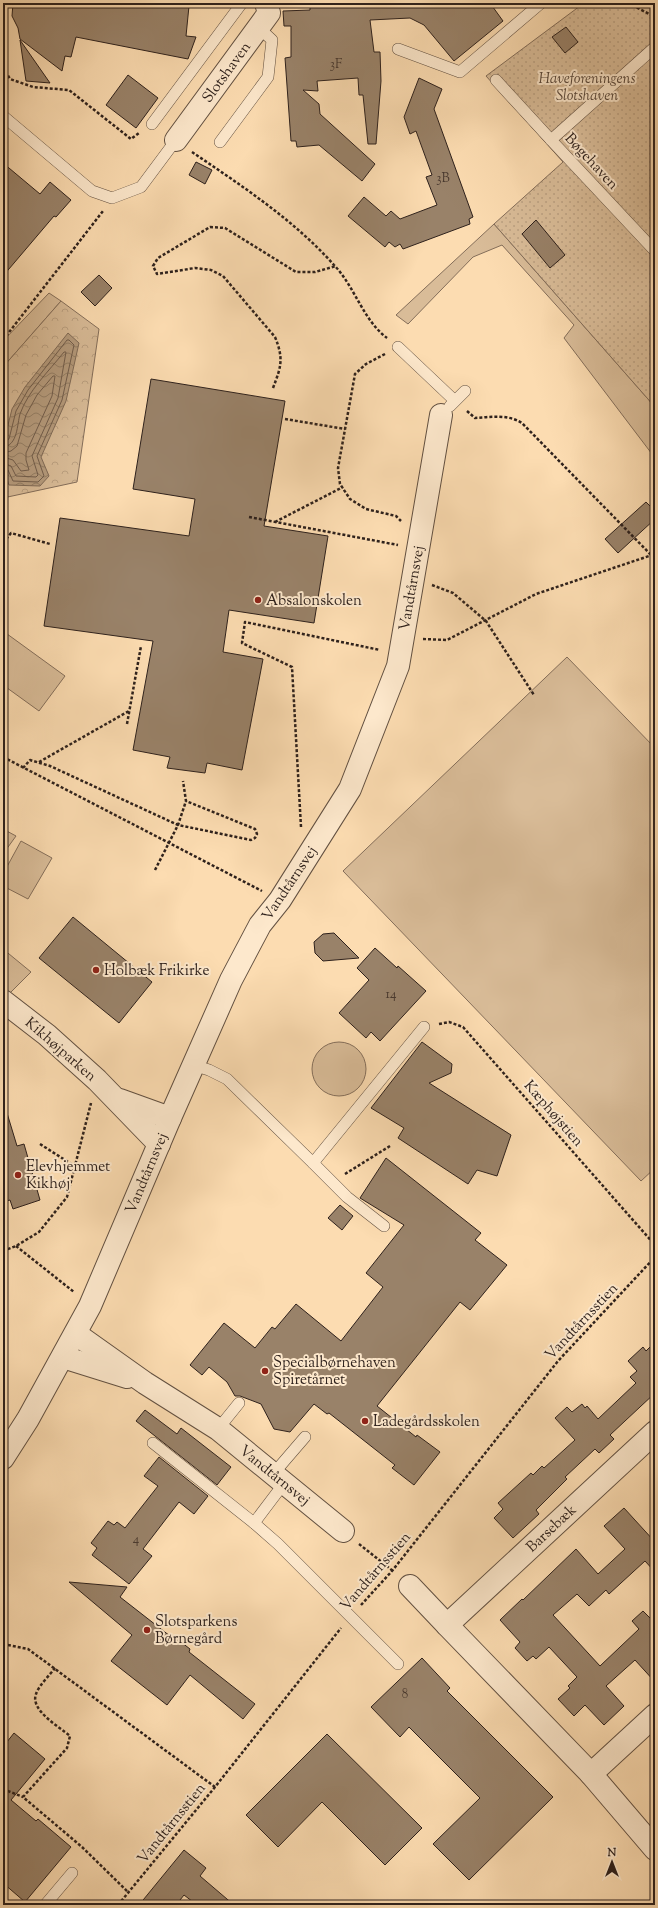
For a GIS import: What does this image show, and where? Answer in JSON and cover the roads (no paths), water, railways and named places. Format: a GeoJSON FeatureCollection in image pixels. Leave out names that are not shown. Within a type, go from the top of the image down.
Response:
{"type":"FeatureCollection","features":[{"type":"Feature","properties":{"kind":"street","name":"Slotshaven"},"geometry":{"type":"LineString","coordinates":[[176,140],[269,13],[266,3]]}},
{"type":"Feature","properties":{"kind":"street","name":"Vandtårnsvej"},"geometry":{"type":"LineString","coordinates":[[3,1458],[18,1436],[76,1334],[90,1306],[170,1118],[231,980],[260,926],[280,900],[350,789],[398,666],[392,640],[413,578],[448,408]]}},
{"type":"Feature","properties":{"kind":"street","name":"Kikhøjparken"},"geometry":{"type":"LineString","coordinates":[[3,1001],[46,1035],[97,1080],[159,1144]]}},
{"type":"Feature","properties":{"kind":"street","name":"Kikhøjparken"},"geometry":{"type":"LineString","coordinates":[[117,1099],[170,1118]]}},
{"type":"Feature","properties":{"kind":"street","name":"Vandtårnsvej"},"geometry":{"type":"LineString","coordinates":[[76,1334],[145,1383],[218,1429],[343,1531]]}},
{"type":"Feature","properties":{"kind":"street","name":"Vandtårnsvej"},"geometry":{"type":"LineString","coordinates":[[63,1357],[145,1383]]}},
{"type":"Feature","properties":{"kind":"street","name":"Barsebæk"},"geometry":{"type":"LineString","coordinates":[[447,1625],[655,1432]]}},
{"type":"Feature","properties":{"kind":"street"},"geometry":{"type":"LineString","coordinates":[[410,1586],[591,1774],[655,1849]]}},
{"type":"Feature","properties":{"kind":"street"},"geometry":{"type":"LineString","coordinates":[[591,1774],[655,1715]]}},
{"type":"Feature","properties":{"kind":"lane"},"geometry":{"type":"LineString","coordinates":[[152,124],[242,3]]}},
{"type":"Feature","properties":{"kind":"lane"},"geometry":{"type":"LineString","coordinates":[[398,49],[460,72],[541,3]]}},
{"type":"Feature","properties":{"kind":"lane"},"geometry":{"type":"LineString","coordinates":[[220,142],[268,77],[272,40],[258,27]]}},
{"type":"Feature","properties":{"kind":"lane","name":"Bøgehaven"},"geometry":{"type":"LineString","coordinates":[[655,47],[551,140],[655,251]]}},
{"type":"Feature","properties":{"kind":"lane"},"geometry":{"type":"LineString","coordinates":[[496,80],[551,140]]}},
{"type":"Feature","properties":{"kind":"lane"},"geometry":{"type":"LineString","coordinates":[[3,116],[92,191],[112,198],[141,187],[176,140]]}},
{"type":"Feature","properties":{"kind":"lane"},"geometry":{"type":"LineString","coordinates":[[398,346],[448,408],[465,391]]}},
{"type":"Feature","properties":{"kind":"lane"},"geometry":{"type":"LineString","coordinates":[[313,1163],[424,1027]]}},
{"type":"Feature","properties":{"kind":"lane"},"geometry":{"type":"LineString","coordinates":[[193,1065],[209,1070],[227,1079],[332,1183],[347,1197],[384,1226]]}},
{"type":"Feature","properties":{"kind":"lane"},"geometry":{"type":"LineString","coordinates":[[218,1429],[239,1404]]}},
{"type":"Feature","properties":{"kind":"lane"},"geometry":{"type":"LineString","coordinates":[[254,1523],[279,1478],[305,1437]]}},
{"type":"Feature","properties":{"kind":"lane"},"geometry":{"type":"LineString","coordinates":[[153,1443],[254,1523],[278,1544],[398,1664]]}},
{"type":"Feature","properties":{"kind":"lane"},"geometry":{"type":"LineString","coordinates":[[45,1905],[72,1873]]}},
{"type":"Feature","properties":{"kind":"water"},"geometry":{"type":"Polygon","coordinates":[[[68,333],[79,343],[66,401],[41,457],[49,476],[40,486],[9,485],[3,467],[3,445],[12,409],[25,387],[68,333]]]}},
{"type":"Feature","properties":{"kind":"place","name":"Absalonskolen"},"geometry":{"type":"Point","coordinates":[258,600]}},
{"type":"Feature","properties":{"kind":"place","name":"Holbæk Frikirke"},"geometry":{"type":"Point","coordinates":[96,970]}},
{"type":"Feature","properties":{"kind":"place","name":"Elevhjemmet Kikhøj"},"geometry":{"type":"Point","coordinates":[18,1175]}},
{"type":"Feature","properties":{"kind":"place","name":"Specialbørnehaven Spiretårnet"},"geometry":{"type":"Point","coordinates":[265,1371]}},
{"type":"Feature","properties":{"kind":"place","name":"Ladegårdsskolen"},"geometry":{"type":"Point","coordinates":[365,1421]}},
{"type":"Feature","properties":{"kind":"place","name":"Slotsparkens Børnegård"},"geometry":{"type":"Point","coordinates":[147,1630]}},
{"type":"Feature","properties":{"kind":"park label","name":"Haveforeningens Slotshaven"},"geometry":{"type":"Point","coordinates":[587,86]}}]}
